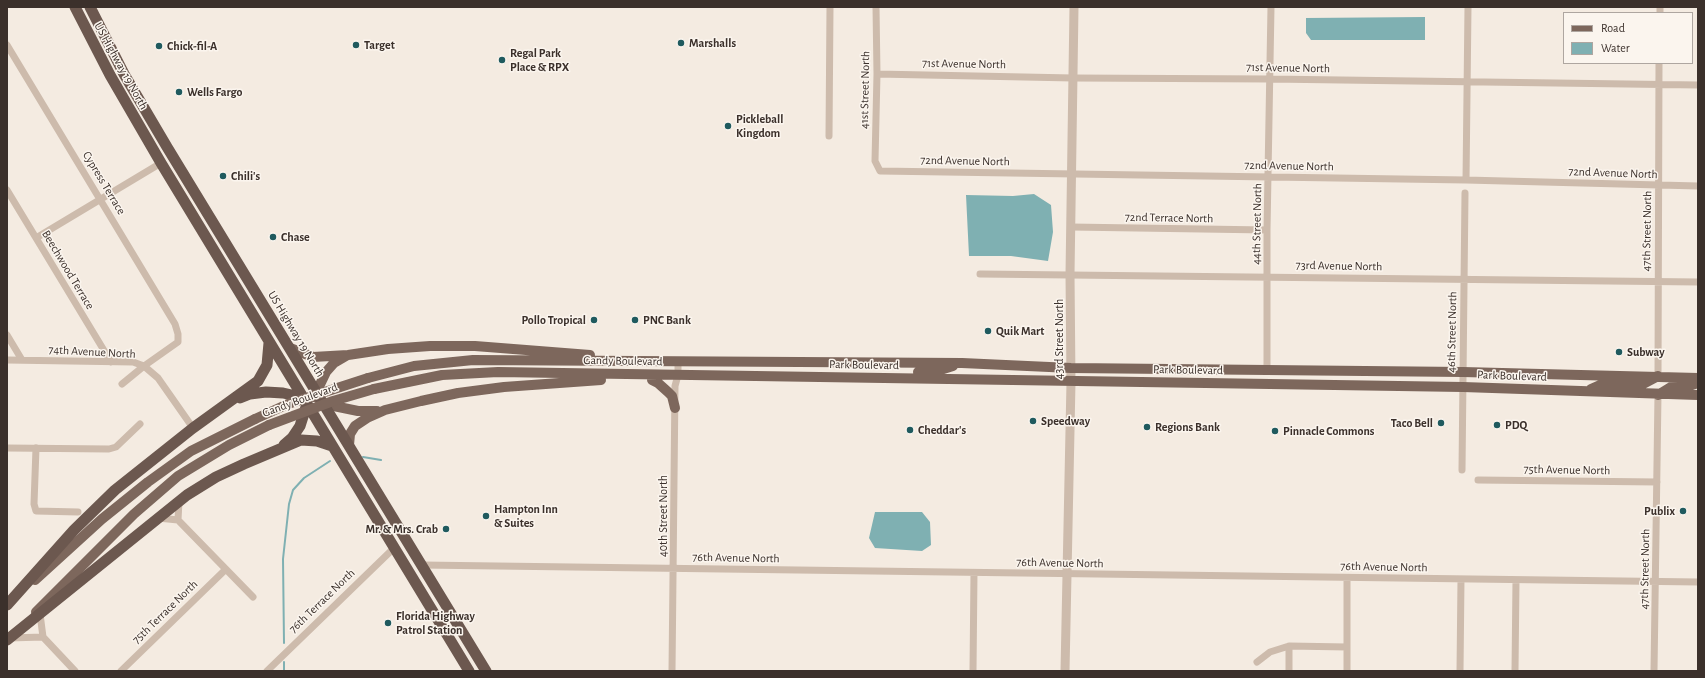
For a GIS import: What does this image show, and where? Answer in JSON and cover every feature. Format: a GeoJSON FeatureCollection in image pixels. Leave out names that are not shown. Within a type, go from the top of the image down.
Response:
{"type":"FeatureCollection","features":[{"type":"Feature","properties":{"kind":"highway","name":"US Highway 19 North"},"geometry":{"type":"LineString","coordinates":[[75,7],[110,75],[145,136],[294,384],[311,399]]}},
{"type":"Feature","properties":{"kind":"highway","name":"US Highway 19 North"},"geometry":{"type":"LineString","coordinates":[[90,7],[124,74],[308,378],[314,416],[469,671]]}},
{"type":"Feature","properties":{"kind":"highway"},"geometry":{"type":"LineString","coordinates":[[145,136],[159,149],[174,158]]}},
{"type":"Feature","properties":{"kind":"highway"},"geometry":{"type":"LineString","coordinates":[[161,163],[174,167],[186,177]]}},
{"type":"Feature","properties":{"kind":"highway"},"geometry":{"type":"LineString","coordinates":[[7,606],[74,530],[115,490],[192,428],[258,380],[264,373],[269,359],[269,342]]}},
{"type":"Feature","properties":{"kind":"highway"},"geometry":{"type":"LineString","coordinates":[[230,401],[250,394],[266,392],[311,399],[330,414],[486,671]]}},
{"type":"Feature","properties":{"kind":"highway"},"geometry":{"type":"LineString","coordinates":[[279,450],[292,438],[300,426],[311,399]]}},
{"type":"Feature","properties":{"kind":"highway"},"geometry":{"type":"LineString","coordinates":[[8,639],[158,518],[216,477],[301,440],[317,441],[332,446]]}},
{"type":"Feature","properties":{"kind":"main road"},"geometry":{"type":"LineString","coordinates":[[290,348],[313,357],[348,355],[430,346],[468,346],[586,354],[647,361]]}},
{"type":"Feature","properties":{"kind":"main road"},"geometry":{"type":"LineString","coordinates":[[348,355],[334,363],[326,372],[311,399],[358,411],[385,410]]}},
{"type":"Feature","properties":{"kind":"main road","name":"Gandy Boulevard"},"geometry":{"type":"LineString","coordinates":[[7,606],[102,519],[148,482],[191,451],[288,404],[368,378],[414,366],[473,360],[678,361]]}},
{"type":"Feature","properties":{"kind":"main road","name":"Park Boulevard"},"geometry":{"type":"LineString","coordinates":[[678,361],[962,363],[1071,368],[1463,372],[1698,378]]}},
{"type":"Feature","properties":{"kind":"main road"},"geometry":{"type":"LineString","coordinates":[[765,377],[785,371],[862,372],[873,368],[875,362]]}},
{"type":"Feature","properties":{"kind":"main road"},"geometry":{"type":"LineString","coordinates":[[877,378],[877,374],[884,372],[934,372],[962,363]]}},
{"type":"Feature","properties":{"kind":"main road"},"geometry":{"type":"LineString","coordinates":[[1234,384],[1240,379],[1259,377],[1267,370]]}},
{"type":"Feature","properties":{"kind":"main road"},"geometry":{"type":"LineString","coordinates":[[1283,384],[1291,378],[1307,377],[1314,374],[1318,370]]}},
{"type":"Feature","properties":{"kind":"main road","name":"Gandy Boulevard"},"geometry":{"type":"LineString","coordinates":[[8,639],[134,514],[178,476],[229,445],[269,425],[333,401],[374,388],[442,375],[498,372],[678,375]]}},
{"type":"Feature","properties":{"kind":"main road"},"geometry":{"type":"LineString","coordinates":[[349,445],[350,434],[355,426],[367,418],[385,410],[458,393],[514,386],[592,380],[665,380],[678,375]]}},
{"type":"Feature","properties":{"kind":"main road","name":"Park Boulevard"},"geometry":{"type":"LineString","coordinates":[[678,375],[1463,387],[1658,395],[1698,395]]}},
{"type":"Feature","properties":{"kind":"main road"},"geometry":{"type":"LineString","coordinates":[[1583,392],[1600,385],[1641,385],[1658,376]]}},
{"type":"Feature","properties":{"kind":"main road"},"geometry":{"type":"LineString","coordinates":[[652,380],[658,383],[672,396],[675,408]]}},
{"type":"Feature","properties":{"kind":"main road"},"geometry":{"type":"LineString","coordinates":[[1658,395],[1671,387],[1698,383]]}},
{"type":"Feature","properties":{"kind":"street"},"geometry":{"type":"LineString","coordinates":[[829,136],[830,7]]}},
{"type":"Feature","properties":{"kind":"street","name":"41st Street North"},"geometry":{"type":"LineString","coordinates":[[876,7],[877,74],[875,161],[880,171]]}},
{"type":"Feature","properties":{"kind":"street","name":"43rd Street North"},"geometry":{"type":"LineString","coordinates":[[1065,671],[1071,382],[1070,274],[1074,7]]}},
{"type":"Feature","properties":{"kind":"street","name":"44th Street North"},"geometry":{"type":"LineString","coordinates":[[1267,370],[1267,230],[1271,7]]}},
{"type":"Feature","properties":{"kind":"street"},"geometry":{"type":"LineString","coordinates":[[1466,180],[1468,7]]}},
{"type":"Feature","properties":{"kind":"street","name":"Cypress Terrace"},"geometry":{"type":"LineString","coordinates":[[7,45],[175,324],[178,334],[178,342],[144,366]]}},
{"type":"Feature","properties":{"kind":"street","name":"47th Street North"},"geometry":{"type":"LineString","coordinates":[[1658,376],[1657,281],[1659,64]]}},
{"type":"Feature","properties":{"kind":"street","name":"71st Avenue North"},"geometry":{"type":"LineString","coordinates":[[877,74],[1073,78],[1467,81],[1698,85]]}},
{"type":"Feature","properties":{"kind":"street"},"geometry":{"type":"LineString","coordinates":[[36,238],[161,163]]}},
{"type":"Feature","properties":{"kind":"street","name":"72nd Avenue North"},"geometry":{"type":"LineString","coordinates":[[880,171],[1269,176],[1698,186]]}},
{"type":"Feature","properties":{"kind":"street","name":"Beechwood Terrace"},"geometry":{"type":"LineString","coordinates":[[7,190],[111,362]]}},
{"type":"Feature","properties":{"kind":"street","name":"46th Street North"},"geometry":{"type":"LineString","coordinates":[[1462,470],[1465,193]]}},
{"type":"Feature","properties":{"kind":"street","name":"72nd Terrace North"},"geometry":{"type":"LineString","coordinates":[[1071,227],[1267,230]]}},
{"type":"Feature","properties":{"kind":"street","name":"73rd Avenue North"},"geometry":{"type":"LineString","coordinates":[[980,274],[1698,282]]}},
{"type":"Feature","properties":{"kind":"street"},"geometry":{"type":"LineString","coordinates":[[7,335],[22,360]]}},
{"type":"Feature","properties":{"kind":"street","name":"74th Avenue North"},"geometry":{"type":"LineString","coordinates":[[7,360],[133,362],[144,366],[158,378],[192,428]]}},
{"type":"Feature","properties":{"kind":"street","name":"40th Street North"},"geometry":{"type":"LineString","coordinates":[[672,671],[675,386],[678,375],[678,361]]}},
{"type":"Feature","properties":{"kind":"street"},"geometry":{"type":"LineString","coordinates":[[122,384],[144,366]]}},
{"type":"Feature","properties":{"kind":"street","name":"47th Street North"},"geometry":{"type":"LineString","coordinates":[[1654,671],[1658,395]]}},
{"type":"Feature","properties":{"kind":"street"},"geometry":{"type":"LineString","coordinates":[[7,448],[109,449],[116,447],[140,424]]}},
{"type":"Feature","properties":{"kind":"street"},"geometry":{"type":"LineString","coordinates":[[36,448],[34,504],[36,512],[78,512]]}},
{"type":"Feature","properties":{"kind":"street","name":"75th Avenue North"},"geometry":{"type":"LineString","coordinates":[[1478,480],[1657,482]]}},
{"type":"Feature","properties":{"kind":"street"},"geometry":{"type":"LineString","coordinates":[[178,520],[180,501]]}},
{"type":"Feature","properties":{"kind":"street"},"geometry":{"type":"LineString","coordinates":[[158,518],[178,520],[225,570],[253,597]]}},
{"type":"Feature","properties":{"kind":"street","name":"76th Terrace North"},"geometry":{"type":"LineString","coordinates":[[267,671],[394,548]]}},
{"type":"Feature","properties":{"kind":"street","name":"76th Avenue North"},"geometry":{"type":"LineString","coordinates":[[422,565],[1698,582]]}},
{"type":"Feature","properties":{"kind":"street","name":"75th Terrace North"},"geometry":{"type":"LineString","coordinates":[[121,671],[225,570]]}},
{"type":"Feature","properties":{"kind":"street"},"geometry":{"type":"LineString","coordinates":[[973,671],[974,572]]}},
{"type":"Feature","properties":{"kind":"street"},"geometry":{"type":"LineString","coordinates":[[1347,578],[1347,671]]}},
{"type":"Feature","properties":{"kind":"street"},"geometry":{"type":"LineString","coordinates":[[1460,671],[1461,579]]}},
{"type":"Feature","properties":{"kind":"street"},"geometry":{"type":"LineString","coordinates":[[1515,671],[1516,580]]}},
{"type":"Feature","properties":{"kind":"street"},"geometry":{"type":"LineString","coordinates":[[40,614],[43,637],[75,671]]}},
{"type":"Feature","properties":{"kind":"street"},"geometry":{"type":"LineString","coordinates":[[8,639],[43,637]]}},
{"type":"Feature","properties":{"kind":"street"},"geometry":{"type":"LineString","coordinates":[[1257,662],[1270,652],[1289,646],[1347,647]]}},
{"type":"Feature","properties":{"kind":"street"},"geometry":{"type":"LineString","coordinates":[[1289,646],[1289,671]]}},
{"type":"Feature","properties":{"kind":"water"},"geometry":{"type":"Polygon","coordinates":[[[1425,17],[1425,40],[1311,40],[1306,33],[1306,18],[1425,17]]]}},
{"type":"Feature","properties":{"kind":"water"},"geometry":{"type":"Polygon","coordinates":[[[1034,194],[1051,205],[1053,232],[1048,261],[1011,256],[969,256],[966,195],[1013,196],[1034,194]]]}},
{"type":"Feature","properties":{"kind":"water"},"geometry":{"type":"Polygon","coordinates":[[[875,512],[922,512],[930,522],[931,545],[922,551],[875,548],[869,538],[875,512]]]}},
{"type":"Feature","properties":{"kind":"waterway"},"geometry":{"type":"LineString","coordinates":[[363,457],[381,460]]}},
{"type":"Feature","properties":{"kind":"waterway"},"geometry":{"type":"LineString","coordinates":[[284,643],[283,559],[289,504],[293,490],[304,478],[330,461]]}},
{"type":"Feature","properties":{"kind":"waterway"},"geometry":{"type":"LineString","coordinates":[[284,662],[284,671]]}},
{"type":"Feature","properties":{"kind":"place","name":"Marshalls"},"geometry":{"type":"Point","coordinates":[681,43]}},
{"type":"Feature","properties":{"kind":"place","name":"Target"},"geometry":{"type":"Point","coordinates":[356,45]}},
{"type":"Feature","properties":{"kind":"place","name":"Chick-fil-A"},"geometry":{"type":"Point","coordinates":[159,46]}},
{"type":"Feature","properties":{"kind":"place","name":"Regal Park Place & RPX"},"geometry":{"type":"Point","coordinates":[502,60]}},
{"type":"Feature","properties":{"kind":"place","name":"Wells Fargo"},"geometry":{"type":"Point","coordinates":[179,92]}},
{"type":"Feature","properties":{"kind":"place","name":"Pickleball Kingdom"},"geometry":{"type":"Point","coordinates":[728,126]}},
{"type":"Feature","properties":{"kind":"place","name":"Chili's"},"geometry":{"type":"Point","coordinates":[223,176]}},
{"type":"Feature","properties":{"kind":"place","name":"Chase"},"geometry":{"type":"Point","coordinates":[273,237]}},
{"type":"Feature","properties":{"kind":"place","name":"Pollo Tropical"},"geometry":{"type":"Point","coordinates":[594,320]}},
{"type":"Feature","properties":{"kind":"place","name":"PNC Bank"},"geometry":{"type":"Point","coordinates":[635,320]}},
{"type":"Feature","properties":{"kind":"place","name":"Quik Mart"},"geometry":{"type":"Point","coordinates":[988,331]}},
{"type":"Feature","properties":{"kind":"place","name":"Subway"},"geometry":{"type":"Point","coordinates":[1619,352]}},
{"type":"Feature","properties":{"kind":"place","name":"Speedway"},"geometry":{"type":"Point","coordinates":[1033,421]}},
{"type":"Feature","properties":{"kind":"place","name":"Taco Bell"},"geometry":{"type":"Point","coordinates":[1441,423]}},
{"type":"Feature","properties":{"kind":"place","name":"PDQ"},"geometry":{"type":"Point","coordinates":[1497,425]}},
{"type":"Feature","properties":{"kind":"place","name":"Regions Bank"},"geometry":{"type":"Point","coordinates":[1147,427]}},
{"type":"Feature","properties":{"kind":"place","name":"Cheddar's"},"geometry":{"type":"Point","coordinates":[910,430]}},
{"type":"Feature","properties":{"kind":"place","name":"Pinnacle Commons"},"geometry":{"type":"Point","coordinates":[1275,431]}},
{"type":"Feature","properties":{"kind":"place","name":"Publix"},"geometry":{"type":"Point","coordinates":[1683,511]}},
{"type":"Feature","properties":{"kind":"place","name":"Hampton Inn & Suites"},"geometry":{"type":"Point","coordinates":[486,516]}},
{"type":"Feature","properties":{"kind":"place","name":"Mr. & Mrs. Crab"},"geometry":{"type":"Point","coordinates":[446,529]}},
{"type":"Feature","properties":{"kind":"place","name":"Florida Highway Patrol Station"},"geometry":{"type":"Point","coordinates":[388,623]}}]}
